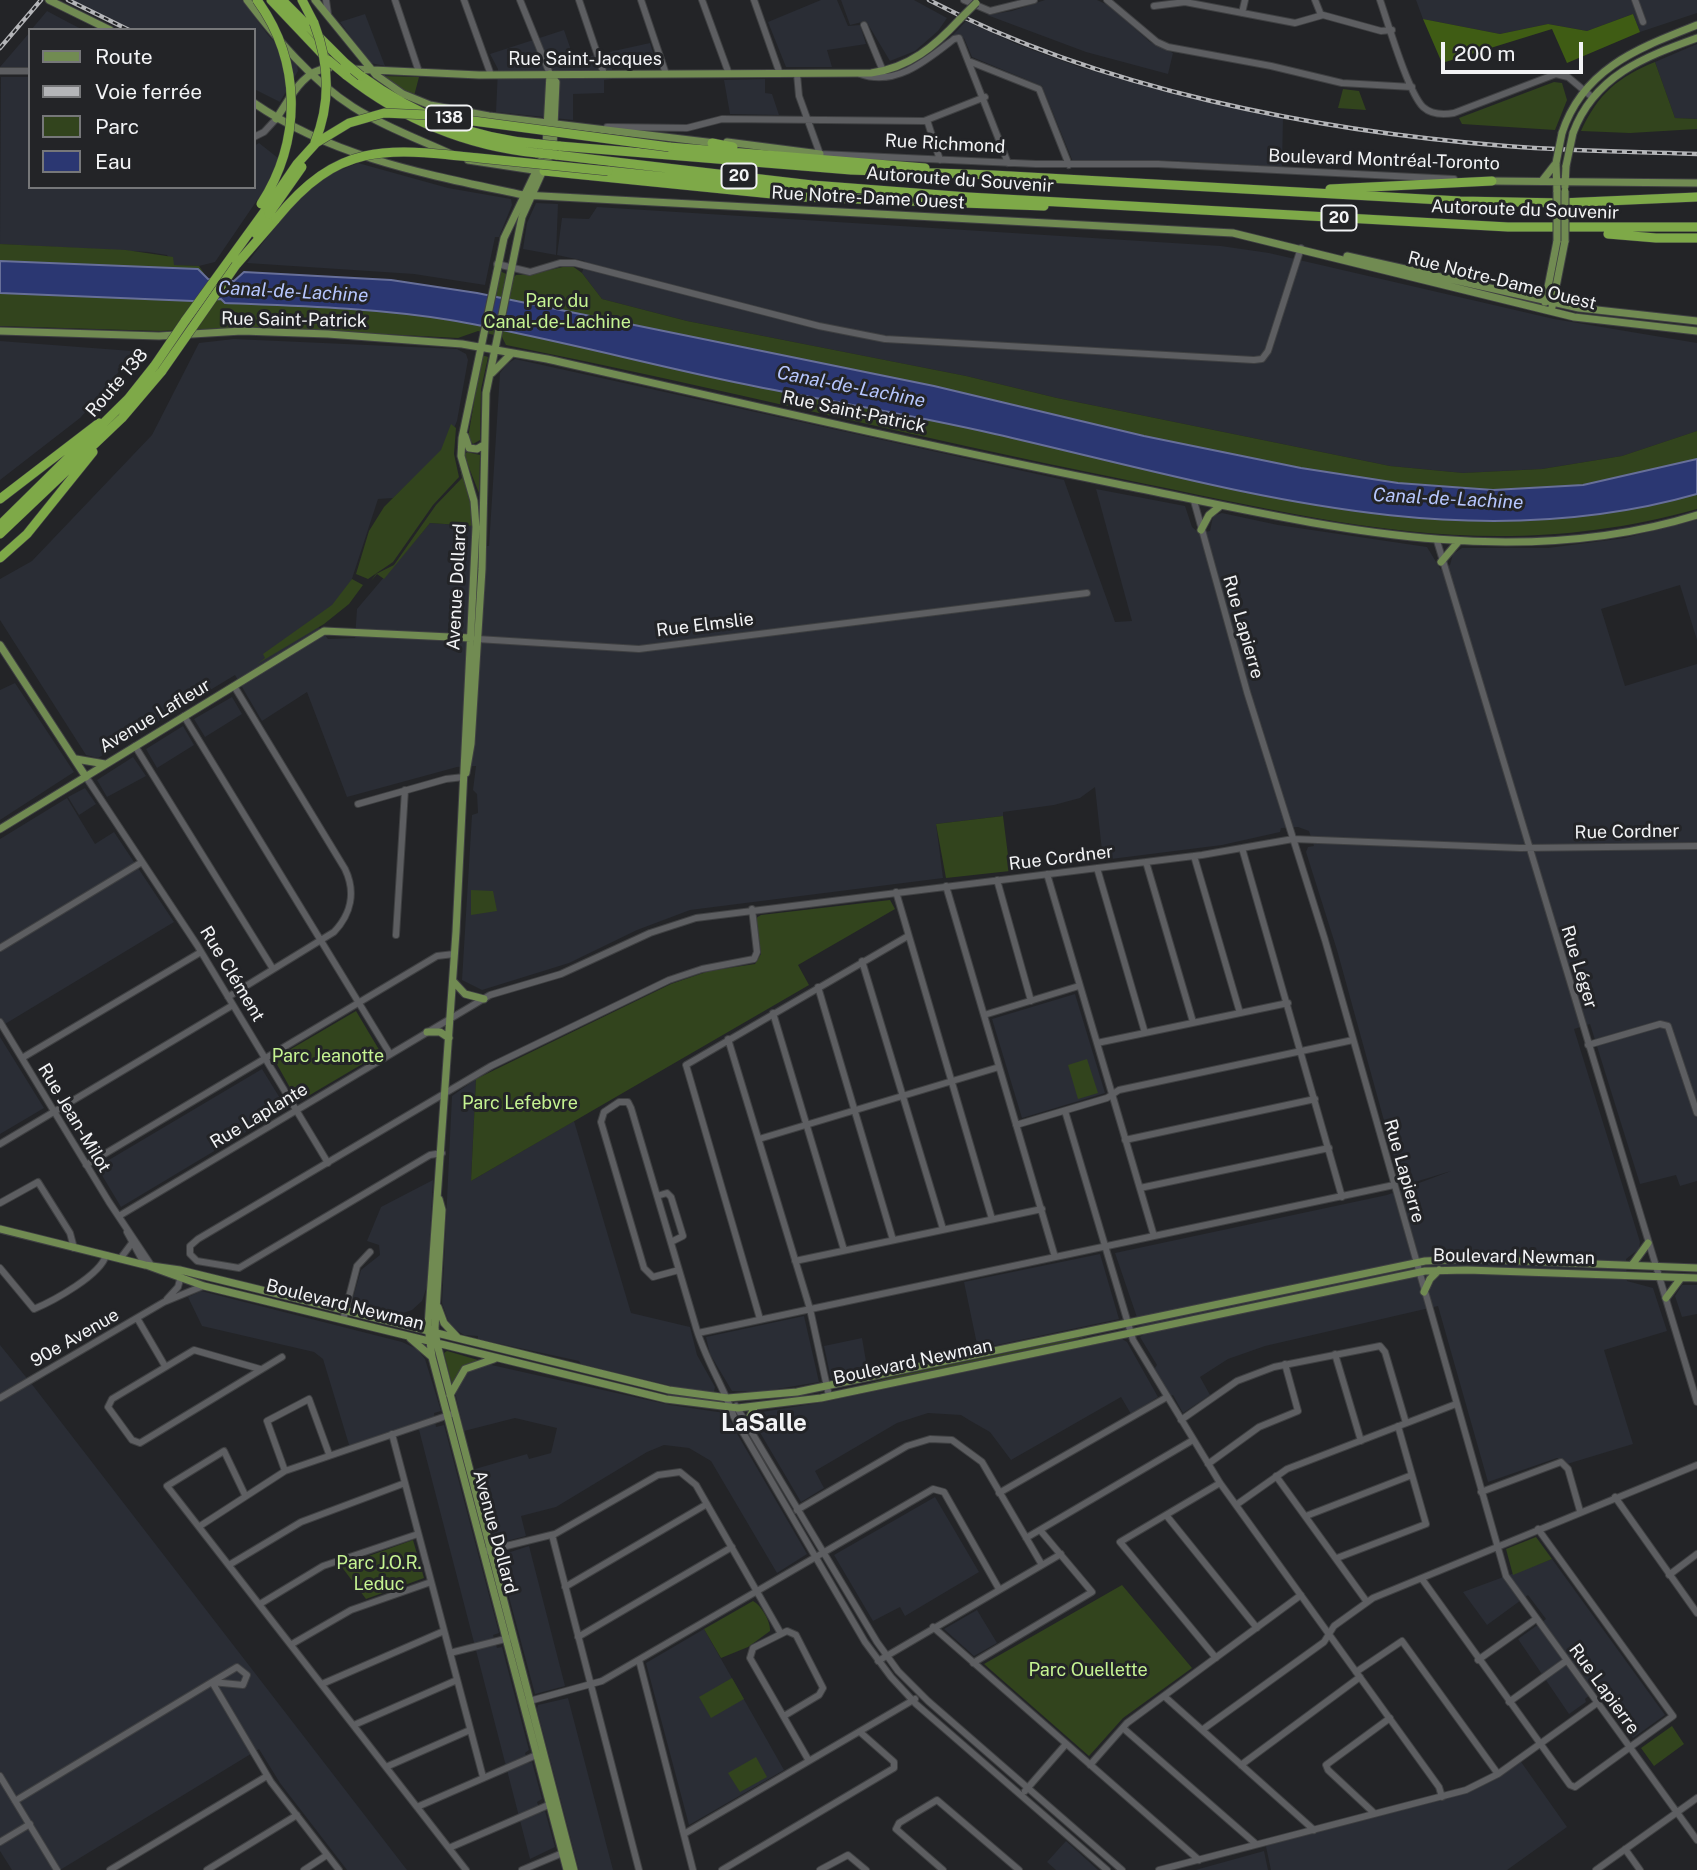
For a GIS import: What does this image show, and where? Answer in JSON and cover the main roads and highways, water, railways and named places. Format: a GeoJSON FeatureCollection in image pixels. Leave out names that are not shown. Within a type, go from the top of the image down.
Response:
{"type":"FeatureCollection","features":[{"type":"Feature","properties":{"kind":"highway"},"geometry":{"type":"LineString","coordinates":[[237,246],[279,172],[292,117],[291,83],[285,56],[275,28],[257,0]]}},
{"type":"Feature","properties":{"kind":"highway","name":"Autoroute du Souvenir"},"geometry":{"type":"LineString","coordinates":[[271,0],[328,60],[383,102],[435,128],[489,146],[851,170],[993,175],[1501,203],[1697,197]]}},
{"type":"Feature","properties":{"kind":"highway","name":"Autoroute du Souvenir"},"geometry":{"type":"LineString","coordinates":[[282,0],[360,76],[431,117],[538,149]]}},
{"type":"Feature","properties":{"kind":"highway"},"geometry":{"type":"LineString","coordinates":[[236,265],[303,165],[323,118],[327,89],[325,60],[314,23],[302,0]]}},
{"type":"Feature","properties":{"kind":"highway","name":"138"},"geometry":{"type":"LineString","coordinates":[[237,246],[310,149],[337,129],[372,116],[397,112],[669,147],[993,175]]}},
{"type":"Feature","properties":{"kind":"highway"},"geometry":{"type":"LineString","coordinates":[[712,143],[776,156]]}},
{"type":"Feature","properties":{"kind":"highway","name":"Autoroute du Souvenir"},"geometry":{"type":"LineString","coordinates":[[557,150],[812,185],[1110,206],[1568,229],[1697,227]]}},
{"type":"Feature","properties":{"kind":"highway","name":"138"},"geometry":{"type":"LineString","coordinates":[[236,265],[310,182],[340,164],[367,155],[414,151],[873,200],[1110,206]]}},
{"type":"Feature","properties":{"kind":"highway"},"geometry":{"type":"LineString","coordinates":[[540,171],[802,197],[873,200]]}},
{"type":"Feature","properties":{"kind":"highway"},"geometry":{"type":"LineString","coordinates":[[1294,191],[1492,181]]}},
{"type":"Feature","properties":{"kind":"highway"},"geometry":{"type":"LineString","coordinates":[[1568,229],[1650,238],[1697,238]]}},
{"type":"Feature","properties":{"kind":"highway","name":"Route 138"},"geometry":{"type":"LineString","coordinates":[[158,368],[237,246]]}},
{"type":"Feature","properties":{"kind":"highway","name":"Route 138"},"geometry":{"type":"LineString","coordinates":[[0,534],[119,414],[158,368],[236,265]]}},
{"type":"Feature","properties":{"kind":"highway"},"geometry":{"type":"LineString","coordinates":[[0,499],[119,414]]}},
{"type":"Feature","properties":{"kind":"highway"},"geometry":{"type":"LineString","coordinates":[[0,558],[31,529],[119,414]]}},
{"type":"Feature","properties":{"kind":"highway","name":"Route 138"},"geometry":{"type":"LineString","coordinates":[[0,525],[119,414]]}},
{"type":"Feature","properties":{"kind":"main road"},"geometry":{"type":"LineString","coordinates":[[50,0],[106,28]]}},
{"type":"Feature","properties":{"kind":"main road"},"geometry":{"type":"LineString","coordinates":[[247,0],[275,38],[356,108],[452,154],[486,164],[540,171]]}},
{"type":"Feature","properties":{"kind":"main road"},"geometry":{"type":"LineString","coordinates":[[315,0],[371,70],[403,94],[437,108],[597,130],[712,143],[748,144],[820,154]]}},
{"type":"Feature","properties":{"kind":"main road","name":"Rue Saint-Jacques"},"geometry":{"type":"LineString","coordinates":[[312,72],[331,68],[491,75],[797,74],[883,71],[927,51],[977,2]]}},
{"type":"Feature","properties":{"kind":"main road"},"geometry":{"type":"LineString","coordinates":[[1548,306],[1561,241],[1561,182],[1556,165],[1562,133],[1569,115],[1584,90],[1608,67],[1627,54],[1697,25]]}},
{"type":"Feature","properties":{"kind":"main road"},"geometry":{"type":"LineString","coordinates":[[1561,182],[1573,133],[1592,97],[1623,70],[1697,38]]}},
{"type":"Feature","properties":{"kind":"main road"},"geometry":{"type":"LineString","coordinates":[[276,119],[312,72]]}},
{"type":"Feature","properties":{"kind":"main road"},"geometry":{"type":"LineString","coordinates":[[527,195],[552,153],[550,74]]}},
{"type":"Feature","properties":{"kind":"main road","name":"Rue Notre-Dame Ouest"},"geometry":{"type":"LineString","coordinates":[[256,104],[276,119],[319,139],[386,163],[458,183],[527,195],[1210,231],[1301,248],[1548,306],[1594,321],[1697,331]]}},
{"type":"Feature","properties":{"kind":"main road"},"geometry":{"type":"LineString","coordinates":[[1542,181],[1556,165]]}},
{"type":"Feature","properties":{"kind":"main road","name":"Boulevard Montréal-Toronto"},"geometry":{"type":"LineString","coordinates":[[1492,181],[1697,183]]}},
{"type":"Feature","properties":{"kind":"main road","name":"Avenue Dollard"},"geometry":{"type":"LineString","coordinates":[[527,195],[507,227],[497,264],[464,428],[461,456],[477,521],[471,744],[464,777],[439,1199],[435,1210],[432,1357],[451,1415],[566,1852],[574,1870]]}},
{"type":"Feature","properties":{"kind":"main road","name":"Avenue Dollard"},"geometry":{"type":"LineString","coordinates":[[473,638],[483,550],[482,446],[489,376],[527,195]]}},
{"type":"Feature","properties":{"kind":"main road","name":"Rue Notre-Dame Ouest"},"geometry":{"type":"LineString","coordinates":[[1548,306],[1697,321]]}},
{"type":"Feature","properties":{"kind":"main road","name":"Rue Saint-Patrick"},"geometry":{"type":"LineString","coordinates":[[0,331],[159,336],[285,332],[462,344],[1219,507],[1325,527],[1437,541],[1515,543],[1576,540],[1636,530],[1697,515]]}},
{"type":"Feature","properties":{"kind":"main road"},"geometry":{"type":"LineString","coordinates":[[462,344],[482,334]]}},
{"type":"Feature","properties":{"kind":"main road"},"geometry":{"type":"LineString","coordinates":[[489,376],[512,353],[497,338]]}},
{"type":"Feature","properties":{"kind":"main road"},"geometry":{"type":"LineString","coordinates":[[464,428],[468,447],[475,450],[482,446]]}},
{"type":"Feature","properties":{"kind":"main road"},"geometry":{"type":"LineString","coordinates":[[1201,530],[1209,514],[1219,507]]}},
{"type":"Feature","properties":{"kind":"main road"},"geometry":{"type":"LineString","coordinates":[[1441,562],[1458,542]]}},
{"type":"Feature","properties":{"kind":"main road","name":"Rue Elmslie"},"geometry":{"type":"LineString","coordinates":[[326,630],[473,638]]}},
{"type":"Feature","properties":{"kind":"main road","name":"Avenue Lafleur"},"geometry":{"type":"LineString","coordinates":[[0,829],[326,630]]}},
{"type":"Feature","properties":{"kind":"main road","name":"Rue Clément"},"geometry":{"type":"LineString","coordinates":[[0,645],[3,655],[86,777]]}},
{"type":"Feature","properties":{"kind":"main road"},"geometry":{"type":"LineString","coordinates":[[74,758],[106,765]]}},
{"type":"Feature","properties":{"kind":"main road"},"geometry":{"type":"LineString","coordinates":[[452,981],[465,994],[484,999]]}},
{"type":"Feature","properties":{"kind":"main road"},"geometry":{"type":"LineString","coordinates":[[427,1032],[440,1032],[449,1038]]}},
{"type":"Feature","properties":{"kind":"main road","name":"Avenue Dollard"},"geometry":{"type":"LineString","coordinates":[[432,1332],[437,1303],[442,1210],[439,1199]]}},
{"type":"Feature","properties":{"kind":"main road","name":"Boulevard Newman"},"geometry":{"type":"LineString","coordinates":[[0,1229],[668,1390],[728,1398],[776,1396],[827,1386],[1415,1262],[1469,1259],[1697,1268]]}},
{"type":"Feature","properties":{"kind":"main road"},"geometry":{"type":"LineString","coordinates":[[1632,1265],[1648,1243]]}},
{"type":"Feature","properties":{"kind":"main road"},"geometry":{"type":"LineString","coordinates":[[1424,1292],[1430,1279],[1439,1270]]}},
{"type":"Feature","properties":{"kind":"main road","name":"Boulevard Newman"},"geometry":{"type":"LineString","coordinates":[[185,1275],[204,1286],[498,1359],[677,1402],[735,1408],[754,1408],[829,1396],[1418,1272],[1439,1270],[1697,1278]]}},
{"type":"Feature","properties":{"kind":"main road"},"geometry":{"type":"LineString","coordinates":[[1666,1298],[1681,1278]]}},
{"type":"Feature","properties":{"kind":"main road"},"geometry":{"type":"LineString","coordinates":[[437,1303],[444,1323],[460,1339]]}},
{"type":"Feature","properties":{"kind":"main road"},"geometry":{"type":"LineString","coordinates":[[406,1336],[432,1357]]}},
{"type":"Feature","properties":{"kind":"main road","name":"Avenue Dollard"},"geometry":{"type":"LineString","coordinates":[[433,1343],[450,1395],[451,1415]]}},
{"type":"Feature","properties":{"kind":"main road"},"geometry":{"type":"LineString","coordinates":[[450,1395],[458,1377],[467,1367],[498,1359]]}},
{"type":"Feature","properties":{"kind":"main road"},"geometry":{"type":"LineString","coordinates":[[748,1421],[754,1408]]}},
{"type":"Feature","properties":{"kind":"main road","name":"Avenue Dollard"},"geometry":{"type":"LineString","coordinates":[[566,1852],[567,1870]]}},
{"type":"Feature","properties":{"kind":"water","name":"Canal-de-Lachine"},"geometry":{"type":"Polygon","coordinates":[[[0,261],[198,269],[208,279],[234,281],[244,272],[391,280],[477,293],[934,386],[1144,436],[1301,468],[1398,483],[1493,490],[1583,485],[1697,459],[1697,494],[1608,513],[1520,521],[1431,519],[1344,509],[1256,494],[964,427],[744,384],[450,320],[366,310],[225,303],[221,299],[193,301],[0,293],[0,261]]]}},
{"type":"Feature","properties":{"kind":"railway"},"geometry":{"type":"LineString","coordinates":[[0,48],[41,0]]}},
{"type":"Feature","properties":{"kind":"railway"},"geometry":{"type":"LineString","coordinates":[[68,0],[125,28]]}},
{"type":"Feature","properties":{"kind":"railway"},"geometry":{"type":"LineString","coordinates":[[929,0],[995,31],[1064,58],[1210,101],[1285,117],[1434,139],[1506,146],[1697,154]]}},
{"type":"Feature","properties":{"kind":"district","name":"LaSalle"},"geometry":{"type":"Point","coordinates":[764,1424]}},
{"type":"Feature","properties":{"kind":"park label","name":"Parc du Canal-de-Lachine"},"geometry":{"type":"Point","coordinates":[557,311]}},
{"type":"Feature","properties":{"kind":"park label","name":"Parc Jeanotte"},"geometry":{"type":"Point","coordinates":[328,1056]}},
{"type":"Feature","properties":{"kind":"park label","name":"Parc Lefebvre"},"geometry":{"type":"Point","coordinates":[520,1103]}},
{"type":"Feature","properties":{"kind":"park label","name":"Parc J.O.R. Leduc"},"geometry":{"type":"Point","coordinates":[379,1573]}},
{"type":"Feature","properties":{"kind":"park label","name":"Parc Ouellette"},"geometry":{"type":"Point","coordinates":[1088,1670]}}]}
